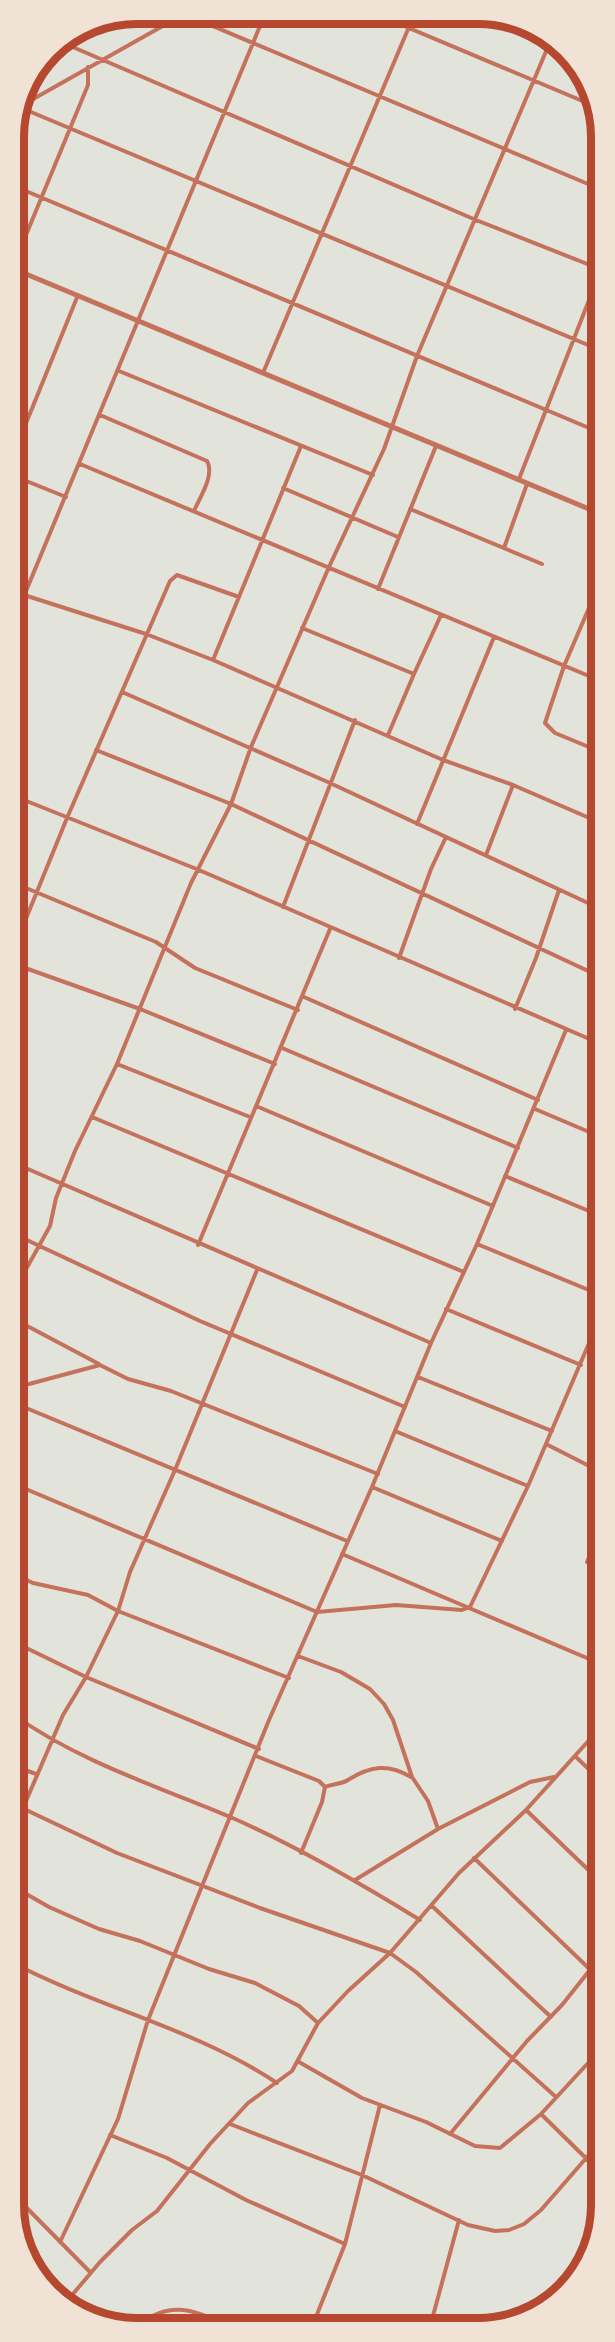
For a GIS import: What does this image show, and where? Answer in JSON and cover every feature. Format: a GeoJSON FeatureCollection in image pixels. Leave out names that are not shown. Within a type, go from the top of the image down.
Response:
{"type":"FeatureCollection","features":[{"type":"Feature","properties":{"kind":"street"},"geometry":{"type":"LineString","coordinates":[[30,100],[166,24]]}},
{"type":"Feature","properties":{"kind":"street"},"geometry":{"type":"LineString","coordinates":[[207,24],[591,185]]}},
{"type":"Feature","properties":{"kind":"street"},"geometry":{"type":"LineString","coordinates":[[261,24],[119,371],[24,595],[146,634],[213,660],[278,686],[443,760],[591,819]]}},
{"type":"Feature","properties":{"kind":"street"},"geometry":{"type":"LineString","coordinates":[[399,24],[585,102]]}},
{"type":"Feature","properties":{"kind":"street"},"geometry":{"type":"LineString","coordinates":[[263,373],[411,24]]}},
{"type":"Feature","properties":{"kind":"street"},"geometry":{"type":"LineString","coordinates":[[70,46],[476,220],[591,266]]}},
{"type":"Feature","properties":{"kind":"street"},"geometry":{"type":"LineString","coordinates":[[24,1273],[50,1226],[62,1183],[117,1064],[190,883],[199,870],[231,804],[251,747],[302,628],[373,475],[417,356],[547,48]]}},
{"type":"Feature","properties":{"kind":"street"},"geometry":{"type":"LineString","coordinates":[[24,239],[71,129],[87,85],[88,67]]}},
{"type":"Feature","properties":{"kind":"street"},"geometry":{"type":"LineString","coordinates":[[27,111],[447,288],[591,346]]}},
{"type":"Feature","properties":{"kind":"street"},"geometry":{"type":"LineString","coordinates":[[24,190],[591,428]]}},
{"type":"Feature","properties":{"kind":"street"},"geometry":{"type":"LineString","coordinates":[[24,273],[591,510]]}},
{"type":"Feature","properties":{"kind":"street"},"geometry":{"type":"LineString","coordinates":[[518,480],[591,294]]}},
{"type":"Feature","properties":{"kind":"street"},"geometry":{"type":"LineString","coordinates":[[24,428],[78,295]]}},
{"type":"Feature","properties":{"kind":"street"},"geometry":{"type":"LineString","coordinates":[[119,371],[373,475]]}},
{"type":"Feature","properties":{"kind":"street"},"geometry":{"type":"LineString","coordinates":[[100,415],[207,461],[210,468],[209,475],[194,511]]}},
{"type":"Feature","properties":{"kind":"street"},"geometry":{"type":"LineString","coordinates":[[213,660],[301,446]]}},
{"type":"Feature","properties":{"kind":"street"},"geometry":{"type":"LineString","coordinates":[[378,589],[436,446]]}},
{"type":"Feature","properties":{"kind":"street"},"geometry":{"type":"LineString","coordinates":[[80,464],[591,677]]}},
{"type":"Feature","properties":{"kind":"street"},"geometry":{"type":"LineString","coordinates":[[24,480],[66,497]]}},
{"type":"Feature","properties":{"kind":"street"},"geometry":{"type":"LineString","coordinates":[[504,548],[527,484]]}},
{"type":"Feature","properties":{"kind":"street"},"geometry":{"type":"LineString","coordinates":[[283,488],[398,537]]}},
{"type":"Feature","properties":{"kind":"street"},"geometry":{"type":"LineString","coordinates":[[410,509],[542,564]]}},
{"type":"Feature","properties":{"kind":"street"},"geometry":{"type":"LineString","coordinates":[[24,923],[146,634],[174,575],[239,597]]}},
{"type":"Feature","properties":{"kind":"street"},"geometry":{"type":"LineString","coordinates":[[591,603],[564,666],[548,710],[546,725],[555,733],[591,748]]}},
{"type":"Feature","properties":{"kind":"street"},"geometry":{"type":"LineString","coordinates":[[388,735],[441,615]]}},
{"type":"Feature","properties":{"kind":"street"},"geometry":{"type":"LineString","coordinates":[[302,628],[414,674]]}},
{"type":"Feature","properties":{"kind":"street"},"geometry":{"type":"LineString","coordinates":[[417,824],[494,637]]}},
{"type":"Feature","properties":{"kind":"street"},"geometry":{"type":"LineString","coordinates":[[122,692],[251,747],[591,904]]}},
{"type":"Feature","properties":{"kind":"street"},"geometry":{"type":"LineString","coordinates":[[283,907],[355,720]]}},
{"type":"Feature","properties":{"kind":"street"},"geometry":{"type":"LineString","coordinates":[[96,750],[231,804],[591,972]]}},
{"type":"Feature","properties":{"kind":"street"},"geometry":{"type":"LineString","coordinates":[[486,855],[513,786]]}},
{"type":"Feature","properties":{"kind":"street"},"geometry":{"type":"LineString","coordinates":[[24,800],[199,870],[591,1040]]}},
{"type":"Feature","properties":{"kind":"street"},"geometry":{"type":"LineString","coordinates":[[399,958],[422,893],[446,837]]}},
{"type":"Feature","properties":{"kind":"street"},"geometry":{"type":"LineString","coordinates":[[24,888],[156,942],[195,968],[298,1010]]}},
{"type":"Feature","properties":{"kind":"street"},"geometry":{"type":"LineString","coordinates":[[515,1009],[536,958],[537,948],[559,890]]}},
{"type":"Feature","properties":{"kind":"street"},"geometry":{"type":"LineString","coordinates":[[198,1245],[250,1117],[304,997],[330,928]]}},
{"type":"Feature","properties":{"kind":"street"},"geometry":{"type":"LineString","coordinates":[[24,968],[140,1009],[275,1064]]}},
{"type":"Feature","properties":{"kind":"street"},"geometry":{"type":"LineString","coordinates":[[304,997],[538,1100]]}},
{"type":"Feature","properties":{"kind":"street"},"geometry":{"type":"LineString","coordinates":[[60,2242],[125,2099],[148,2020],[316,1612],[535,1109],[566,1030]]}},
{"type":"Feature","properties":{"kind":"street"},"geometry":{"type":"LineString","coordinates":[[282,1048],[518,1148]]}},
{"type":"Feature","properties":{"kind":"street"},"geometry":{"type":"LineString","coordinates":[[117,1064],[250,1117]]}},
{"type":"Feature","properties":{"kind":"street"},"geometry":{"type":"LineString","coordinates":[[256,1106],[493,1206]]}},
{"type":"Feature","properties":{"kind":"street"},"geometry":{"type":"LineString","coordinates":[[535,1109],[591,1133]]}},
{"type":"Feature","properties":{"kind":"street"},"geometry":{"type":"LineString","coordinates":[[92,1117],[464,1272]]}},
{"type":"Feature","properties":{"kind":"street"},"geometry":{"type":"LineString","coordinates":[[24,1167],[198,1245],[431,1344]]}},
{"type":"Feature","properties":{"kind":"street"},"geometry":{"type":"LineString","coordinates":[[505,1176],[591,1212]]}},
{"type":"Feature","properties":{"kind":"street"},"geometry":{"type":"LineString","coordinates":[[24,1238],[230,1334],[405,1407]]}},
{"type":"Feature","properties":{"kind":"street"},"geometry":{"type":"LineString","coordinates":[[477,1244],[591,1291]]}},
{"type":"Feature","properties":{"kind":"street"},"geometry":{"type":"LineString","coordinates":[[24,1803],[36,1774],[55,1740],[63,1716],[86,1677],[118,1611],[130,1572],[175,1470],[257,1270]]}},
{"type":"Feature","properties":{"kind":"street"},"geometry":{"type":"LineString","coordinates":[[446,1309],[581,1365]]}},
{"type":"Feature","properties":{"kind":"street"},"geometry":{"type":"LineString","coordinates":[[24,1324],[128,1378],[203,1403],[378,1474]]}},
{"type":"Feature","properties":{"kind":"street"},"geometry":{"type":"LineString","coordinates":[[24,1488],[316,1612],[396,1605],[462,1610],[470,1607],[502,1541],[591,1340]]}},
{"type":"Feature","properties":{"kind":"street"},"geometry":{"type":"LineString","coordinates":[[24,1385],[100,1365]]}},
{"type":"Feature","properties":{"kind":"street"},"geometry":{"type":"LineString","coordinates":[[418,1377],[552,1431]]}},
{"type":"Feature","properties":{"kind":"street"},"geometry":{"type":"LineString","coordinates":[[24,1407],[347,1541]]}},
{"type":"Feature","properties":{"kind":"street"},"geometry":{"type":"LineString","coordinates":[[395,1431],[528,1486]]}},
{"type":"Feature","properties":{"kind":"street"},"geometry":{"type":"LineString","coordinates":[[546,1444],[591,1467]]}},
{"type":"Feature","properties":{"kind":"street"},"geometry":{"type":"LineString","coordinates":[[372,1487],[502,1541]]}},
{"type":"Feature","properties":{"kind":"street"},"geometry":{"type":"LineString","coordinates":[[342,1554],[591,1660]]}},
{"type":"Feature","properties":{"kind":"street"},"geometry":{"type":"LineString","coordinates":[[24,1580],[33,1584],[88,1595],[118,1611],[289,1678]]}},
{"type":"Feature","properties":{"kind":"street"},"geometry":{"type":"LineString","coordinates":[[24,1647],[86,1677],[259,1749]]}},
{"type":"Feature","properties":{"kind":"street"},"geometry":{"type":"LineString","coordinates":[[298,1656],[341,1672],[370,1689],[384,1704],[393,1720],[412,1777],[428,1801],[438,1830]]}},
{"type":"Feature","properties":{"kind":"street"},"geometry":{"type":"LineString","coordinates":[[24,1721],[55,1740],[139,1780],[231,1817],[355,1880],[420,1920]]}},
{"type":"Feature","properties":{"kind":"street"},"geometry":{"type":"LineString","coordinates":[[71,2297],[90,2272],[132,2230],[157,2211],[191,2171],[201,2155],[248,2103],[292,2071],[299,2062],[308,2038],[318,2023],[355,1984],[390,1953],[474,1858],[526,1810],[591,1738]]}},
{"type":"Feature","properties":{"kind":"street"},"geometry":{"type":"LineString","coordinates":[[256,1756],[319,1781],[325,1786]]}},
{"type":"Feature","properties":{"kind":"street"},"geometry":{"type":"LineString","coordinates":[[575,1756],[591,1771]]}},
{"type":"Feature","properties":{"kind":"street"},"geometry":{"type":"LineString","coordinates":[[325,1786],[347,1781],[369,1769],[392,1768],[412,1777]]}},
{"type":"Feature","properties":{"kind":"street"},"geometry":{"type":"LineString","coordinates":[[24,1770],[36,1774]]}},
{"type":"Feature","properties":{"kind":"street"},"geometry":{"type":"LineString","coordinates":[[355,1880],[438,1830],[530,1782],[555,1777]]}},
{"type":"Feature","properties":{"kind":"street"},"geometry":{"type":"LineString","coordinates":[[301,1853],[322,1802],[325,1786]]}},
{"type":"Feature","properties":{"kind":"street"},"geometry":{"type":"LineString","coordinates":[[24,1809],[117,1853],[390,1953],[515,2059],[556,2097]]}},
{"type":"Feature","properties":{"kind":"street"},"geometry":{"type":"LineString","coordinates":[[526,1810],[591,1872]]}},
{"type":"Feature","properties":{"kind":"street"},"geometry":{"type":"LineString","coordinates":[[450,2134],[551,2017],[589,1969],[474,1858]]}},
{"type":"Feature","properties":{"kind":"street"},"geometry":{"type":"LineString","coordinates":[[24,1893],[49,1907],[99,1929],[176,1954],[209,1969],[255,1983],[298,2006],[318,2023]]}},
{"type":"Feature","properties":{"kind":"street"},"geometry":{"type":"LineString","coordinates":[[432,1905],[551,2017]]}},
{"type":"Feature","properties":{"kind":"street"},"geometry":{"type":"LineString","coordinates":[[24,1969],[227,2052],[277,2083]]}},
{"type":"Feature","properties":{"kind":"street"},"geometry":{"type":"LineString","coordinates":[[299,2062],[342,2088],[426,2122],[484,2149],[500,2148],[540,2114],[591,2060]]}},
{"type":"Feature","properties":{"kind":"street"},"geometry":{"type":"LineString","coordinates":[[316,2318],[345,2244],[380,2105]]}},
{"type":"Feature","properties":{"kind":"street"},"geometry":{"type":"LineString","coordinates":[[540,2114],[591,2163]]}},
{"type":"Feature","properties":{"kind":"street"},"geometry":{"type":"LineString","coordinates":[[230,2124],[362,2175],[459,2220],[495,2231],[509,2230],[524,2224],[541,2210],[591,2152]]}},
{"type":"Feature","properties":{"kind":"street"},"geometry":{"type":"LineString","coordinates":[[110,2135],[345,2244]]}},
{"type":"Feature","properties":{"kind":"street"},"geometry":{"type":"LineString","coordinates":[[24,2205],[90,2272]]}},
{"type":"Feature","properties":{"kind":"street"},"geometry":{"type":"LineString","coordinates":[[432,2318],[459,2220]]}},
{"type":"Feature","properties":{"kind":"street"},"geometry":{"type":"LineString","coordinates":[[148,2318],[158,2311],[179,2309],[191,2310],[210,2318]]}},
{"type":"Feature","properties":{"kind":"shaded area"},"geometry":{"type":"Polygon","coordinates":[[[130,24],[485,24],[500,26],[528,36],[558,57],[568,68],[579,87],[590,123],[591,2212],[585,2241],[568,2274],[541,2299],[500,2316],[478,2318],[137,2318],[115,2316],[81,2303],[57,2285],[39,2261],[26,2227],[24,2205],[24,130],[33,94],[43,74],[57,57],[68,47],[87,36],[115,26],[130,24]]]}}]}
